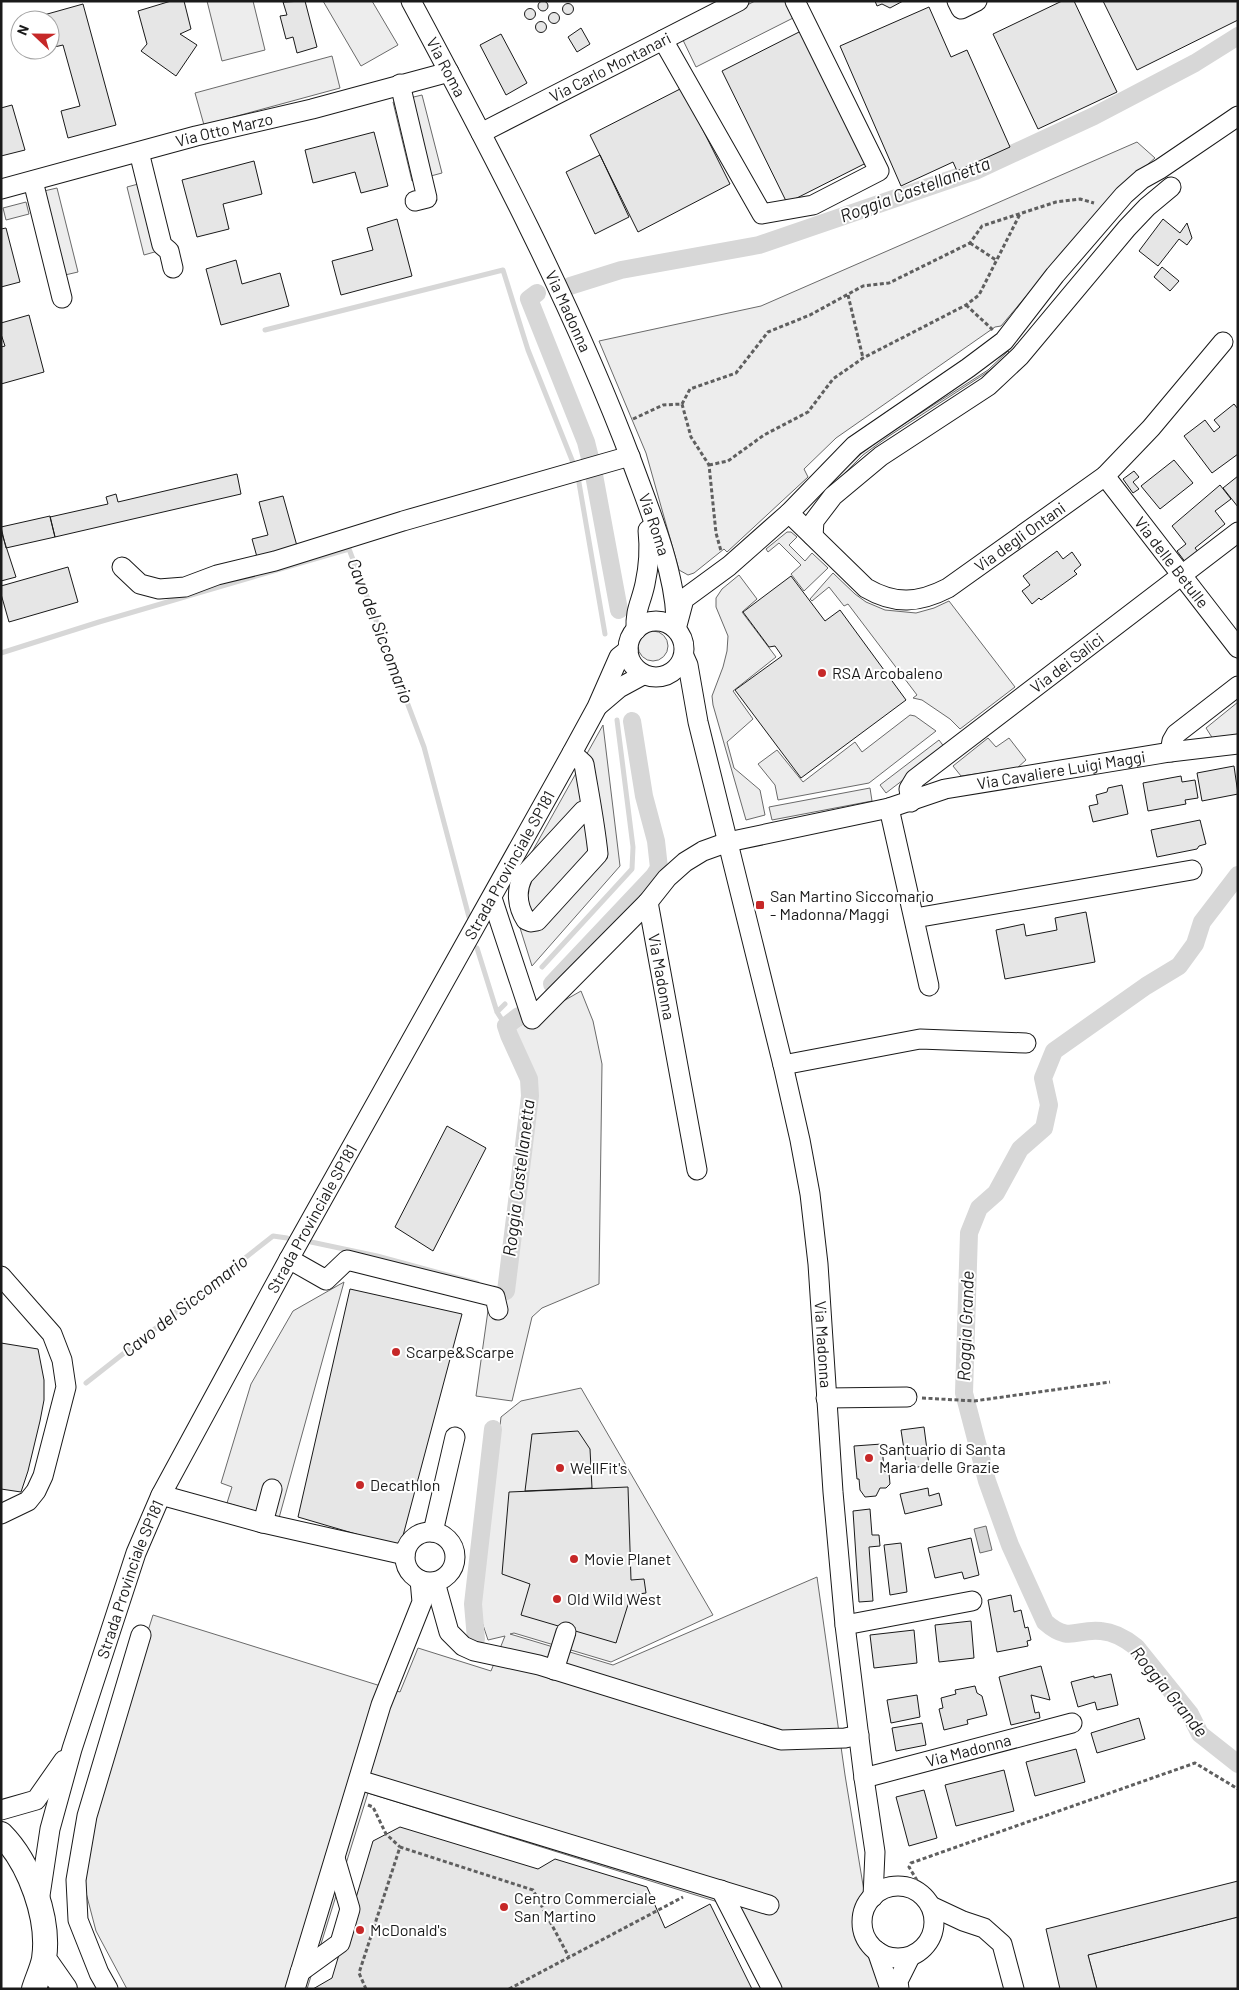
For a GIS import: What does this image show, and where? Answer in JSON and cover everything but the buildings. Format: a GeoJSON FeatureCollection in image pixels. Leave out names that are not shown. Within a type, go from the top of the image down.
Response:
{"type":"FeatureCollection","features":[{"type":"Feature","properties":{"kind":"main road"},"geometry":{"type":"LineString","coordinates":[[1,1834],[18,1856],[39,1902],[44,1935],[44,1959],[34,1989]]}},
{"type":"Feature","properties":{"kind":"main road"},"geometry":{"type":"LineString","coordinates":[[44,1959],[65,1989]]}},
{"type":"Feature","properties":{"kind":"street","name":"Via Roma"},"geometry":{"type":"LineString","coordinates":[[411,1],[481,133]]}},
{"type":"Feature","properties":{"kind":"street","name":"Via Carlo Montanari"},"geometry":{"type":"LineString","coordinates":[[481,133],[739,1]]}},
{"type":"Feature","properties":{"kind":"street"},"geometry":{"type":"LineString","coordinates":[[663,40],[762,214],[813,205],[878,172],[795,1]]}},
{"type":"Feature","properties":{"kind":"street","name":"Via Otto Marzo"},"geometry":{"type":"LineString","coordinates":[[1,189],[196,136],[312,109],[449,72]]}},
{"type":"Feature","properties":{"kind":"street"},"geometry":{"type":"LineString","coordinates":[[400,84],[427,198],[415,201]]}},
{"type":"Feature","properties":{"kind":"street"},"geometry":{"type":"LineString","coordinates":[[676,629],[684,599],[729,566],[789,513],[854,446],[1004,341],[1054,275],[1124,195],[1142,179],[1160,169],[1238,116]]}},
{"type":"Feature","properties":{"kind":"street","name":"Via Madonna"},"geometry":{"type":"LineString","coordinates":[[481,133],[537,242],[619,426],[644,495]]}},
{"type":"Feature","properties":{"kind":"street"},"geometry":{"type":"LineString","coordinates":[[139,152],[162,245],[169,251],[173,268]]}},
{"type":"Feature","properties":{"kind":"street"},"geometry":{"type":"LineString","coordinates":[[33,181],[62,298]]}},
{"type":"Feature","properties":{"kind":"street"},"geometry":{"type":"LineString","coordinates":[[814,536],[814,521],[833,496],[881,456],[988,386],[1020,356],[1127,228],[1171,187]]}},
{"type":"Feature","properties":{"kind":"street"},"geometry":{"type":"LineString","coordinates":[[1109,213],[1127,228]]}},
{"type":"Feature","properties":{"kind":"street"},"geometry":{"type":"LineString","coordinates":[[1004,341],[1020,356]]}},
{"type":"Feature","properties":{"kind":"street","name":"Via degli Ontani"},"geometry":{"type":"LineString","coordinates":[[789,513],[866,588],[880,596],[914,600],[932,596],[948,588],[1105,476],[1151,428],[1223,342]]}},
{"type":"Feature","properties":{"kind":"street"},"geometry":{"type":"LineString","coordinates":[[122,567],[140,584],[158,589],[185,587],[217,575],[275,561],[403,521],[630,456]]}},
{"type":"Feature","properties":{"kind":"street","name":"Via delle Betulle"},"geometry":{"type":"LineString","coordinates":[[1105,476],[1238,648]]}},
{"type":"Feature","properties":{"kind":"street"},"geometry":{"type":"LineString","coordinates":[[807,494],[833,496]]}},
{"type":"Feature","properties":{"kind":"street","name":"Via Roma"},"geometry":{"type":"LineString","coordinates":[[644,495],[675,596],[676,629]]}},
{"type":"Feature","properties":{"kind":"street","name":"Via Roma"},"geometry":{"type":"LineString","coordinates":[[636,630],[635,612],[645,586],[650,554],[644,495]]}},
{"type":"Feature","properties":{"kind":"street","name":"Via dei Salici"},"geometry":{"type":"LineString","coordinates":[[911,802],[910,789],[915,779],[1238,532]]}},
{"type":"Feature","properties":{"kind":"street"},"geometry":{"type":"LineString","coordinates":[[669,576],[686,585],[702,586]]}},
{"type":"Feature","properties":{"kind":"street"},"geometry":{"type":"LineString","coordinates":[[660,621],[676,629],[682,637],[685,646],[680,666],[671,674],[651,676],[635,668],[630,660],[628,650],[630,639],[636,630],[643,624],[660,621]]}},
{"type":"Feature","properties":{"kind":"street","name":"Strada Provinciale SP181"},"geometry":{"type":"LineString","coordinates":[[39,1902],[50,1829],[72,1749],[136,1553],[161,1495],[289,1259],[572,753],[597,707],[619,657],[628,650]]}},
{"type":"Feature","properties":{"kind":"street","name":"Via Madonna"},"geometry":{"type":"LineString","coordinates":[[684,656],[688,665],[698,722],[783,1065],[800,1140],[814,1227],[845,1625],[875,1852],[873,1896],[864,1912],[862,1922],[866,1938],[877,1951],[890,1989]]}},
{"type":"Feature","properties":{"kind":"street","name":"Via Madonna"},"geometry":{"type":"LineString","coordinates":[[651,676],[682,692],[688,699],[698,722]]}},
{"type":"Feature","properties":{"kind":"street","name":"Strada Provinciale SP181"},"geometry":{"type":"LineString","coordinates":[[597,707],[620,688],[651,676]]}},
{"type":"Feature","properties":{"kind":"street"},"geometry":{"type":"LineString","coordinates":[[1170,752],[1172,741],[1176,734],[1238,686]]}},
{"type":"Feature","properties":{"kind":"street","name":"Via Cavaliere Luigi Maggi"},"geometry":{"type":"LineString","coordinates":[[728,842],[889,808],[945,789],[1170,752],[1238,744]]}},
{"type":"Feature","properties":{"kind":"street"},"geometry":{"type":"LineString","coordinates":[[572,753],[584,764],[591,808],[598,854],[537,921],[531,922],[526,920],[517,894],[518,886],[523,876],[583,811],[591,808]]}},
{"type":"Feature","properties":{"kind":"street"},"geometry":{"type":"LineString","coordinates":[[889,808],[929,986]]}},
{"type":"Feature","properties":{"kind":"street","name":"Via Madonna"},"geometry":{"type":"LineString","coordinates":[[492,898],[532,1019],[648,902],[667,878],[703,851],[728,842]]}},
{"type":"Feature","properties":{"kind":"street"},"geometry":{"type":"LineString","coordinates":[[915,918],[1192,870]]}},
{"type":"Feature","properties":{"kind":"street","name":"Via Madonna"},"geometry":{"type":"LineString","coordinates":[[648,902],[697,1170]]}},
{"type":"Feature","properties":{"kind":"street"},"geometry":{"type":"LineString","coordinates":[[783,1065],[920,1039],[1026,1043]]}},
{"type":"Feature","properties":{"kind":"street"},"geometry":{"type":"LineString","coordinates":[[289,1259],[326,1280],[347,1260],[496,1297],[498,1310]]}},
{"type":"Feature","properties":{"kind":"street"},"geometry":{"type":"LineString","coordinates":[[1,1276],[18,1293],[52,1334],[62,1360],[66,1387],[43,1476],[36,1491],[28,1501],[1,1514]]}},
{"type":"Feature","properties":{"kind":"street"},"geometry":{"type":"LineString","coordinates":[[826,1398],[907,1397]]}},
{"type":"Feature","properties":{"kind":"street"},"geometry":{"type":"LineString","coordinates":[[433,1532],[455,1437]]}},
{"type":"Feature","properties":{"kind":"street"},"geometry":{"type":"LineString","coordinates":[[263,1523],[272,1489]]}},
{"type":"Feature","properties":{"kind":"street"},"geometry":{"type":"LineString","coordinates":[[161,1495],[263,1523],[405,1555]]}},
{"type":"Feature","properties":{"kind":"street"},"geometry":{"type":"LineString","coordinates":[[428,1581],[448,1574],[453,1568],[455,1552],[447,1539],[433,1532],[425,1532],[412,1540],[405,1555],[409,1570],[428,1581],[449,1632],[464,1646],[474,1651],[554,1670],[780,1740],[845,1738],[859,1735]]}},
{"type":"Feature","properties":{"kind":"street"},"geometry":{"type":"LineString","coordinates":[[297,1980],[381,1705],[422,1602],[428,1581]]}},
{"type":"Feature","properties":{"kind":"street"},"geometry":{"type":"LineString","coordinates":[[845,1625],[972,1601]]}},
{"type":"Feature","properties":{"kind":"street"},"geometry":{"type":"LineString","coordinates":[[554,1670],[566,1632]]}},
{"type":"Feature","properties":{"kind":"street"},"geometry":{"type":"LineString","coordinates":[[108,1989],[99,1973],[78,1920],[76,1880],[87,1816],[141,1635]]}},
{"type":"Feature","properties":{"kind":"street","name":"Via Madonna"},"geometry":{"type":"LineString","coordinates":[[864,1778],[1072,1723]]}},
{"type":"Feature","properties":{"kind":"street","name":"Strada Provinciale SP181"},"geometry":{"type":"LineString","coordinates":[[1,1810],[36,1800],[72,1749]]}},
{"type":"Feature","properties":{"kind":"street"},"geometry":{"type":"LineString","coordinates":[[359,1780],[769,1905]]}},
{"type":"Feature","properties":{"kind":"street","name":"Via Madonna"},"geometry":{"type":"LineString","coordinates":[[875,1852],[892,1887]]}},
{"type":"Feature","properties":{"kind":"street"},"geometry":{"type":"LineString","coordinates":[[297,1980],[340,1943],[350,1909],[335,1858]]}},
{"type":"Feature","properties":{"kind":"street"},"geometry":{"type":"LineString","coordinates":[[873,1896],[882,1890],[902,1886],[963,1921],[984,1928],[1002,1944],[1014,1989]]}},
{"type":"Feature","properties":{"kind":"street"},"geometry":{"type":"LineString","coordinates":[[720,1890],[772,1989]]}},
{"type":"Feature","properties":{"kind":"street"},"geometry":{"type":"LineString","coordinates":[[925,1899],[934,1916],[931,1937]]}},
{"type":"Feature","properties":{"kind":"street"},"geometry":{"type":"LineString","coordinates":[[877,1951],[893,1958],[910,1956],[919,1952],[931,1937],[963,1921]]}},
{"type":"Feature","properties":{"kind":"street"},"geometry":{"type":"LineString","coordinates":[[899,1989],[898,1982],[910,1956]]}},
{"type":"Feature","properties":{"kind":"path"},"geometry":{"type":"LineString","coordinates":[[729,566],[719,547],[709,465],[691,437],[682,404],[690,389],[736,373],[768,332],[810,315],[863,286],[889,283],[970,243],[982,226],[1056,202],[1080,198],[1096,204],[1109,213]]}},
{"type":"Feature","properties":{"kind":"path"},"geometry":{"type":"LineString","coordinates":[[709,465],[728,461],[764,435],[808,412],[833,379],[863,358],[966,305],[979,296],[1021,213]]}},
{"type":"Feature","properties":{"kind":"path"},"geometry":{"type":"LineString","coordinates":[[970,243],[996,260]]}},
{"type":"Feature","properties":{"kind":"path"},"geometry":{"type":"LineString","coordinates":[[848,295],[863,358]]}},
{"type":"Feature","properties":{"kind":"path"},"geometry":{"type":"LineString","coordinates":[[966,305],[1004,341]]}},
{"type":"Feature","properties":{"kind":"path"},"geometry":{"type":"LineString","coordinates":[[619,426],[663,405],[682,404]]}},
{"type":"Feature","properties":{"kind":"path"},"geometry":{"type":"LineString","coordinates":[[907,1397],[954,1401],[974,1400],[1110,1382]]}},
{"type":"Feature","properties":{"kind":"path"},"geometry":{"type":"LineString","coordinates":[[925,1899],[909,1867],[911,1863],[1195,1763],[1238,1789]]}},
{"type":"Feature","properties":{"kind":"path"},"geometry":{"type":"LineString","coordinates":[[353,1801],[373,1807],[386,1834],[400,1847],[533,1890],[569,1957]]}},
{"type":"Feature","properties":{"kind":"path"},"geometry":{"type":"LineString","coordinates":[[366,1989],[359,1973],[400,1847]]}},
{"type":"Feature","properties":{"kind":"path"},"geometry":{"type":"LineString","coordinates":[[509,1989],[686,1896],[698,1900],[700,1884]]}},
{"type":"Feature","properties":{"kind":"shaded area"},"geometry":{"type":"Polygon","coordinates":[[[207,1],[253,1],[265,50],[222,61],[207,1]]]}},
{"type":"Feature","properties":{"kind":"shaded area"},"geometry":{"type":"Polygon","coordinates":[[[323,1],[372,1],[398,45],[361,66],[323,1]]]}},
{"type":"Feature","properties":{"kind":"shaded area"},"geometry":{"type":"Polygon","coordinates":[[[755,1],[788,1],[797,16],[696,67],[682,38],[755,1]]]}},
{"type":"Feature","properties":{"kind":"shaded area"},"geometry":{"type":"Polygon","coordinates":[[[332,56],[340,88],[204,125],[195,93],[332,56]]]}},
{"type":"Feature","properties":{"kind":"shaded area"},"geometry":{"type":"Polygon","coordinates":[[[422,95],[442,173],[412,181],[393,102],[422,95]]]}},
{"type":"Feature","properties":{"kind":"shaded area"},"geometry":{"type":"Polygon","coordinates":[[[1137,142],[1155,158],[1107,200],[1001,326],[995,327],[836,438],[804,469],[808,477],[727,552],[724,549],[694,573],[688,575],[679,570],[646,453],[599,341],[761,306],[1137,142]]]}},
{"type":"Feature","properties":{"kind":"shaded area"},"geometry":{"type":"Polygon","coordinates":[[[142,183],[158,251],[144,255],[127,187],[142,183]]]}},
{"type":"Feature","properties":{"kind":"shaded area"},"geometry":{"type":"Polygon","coordinates":[[[57,188],[78,272],[65,275],[44,191],[57,188]]]}},
{"type":"Feature","properties":{"kind":"shaded area"},"geometry":{"type":"Polygon","coordinates":[[[26,202],[29,214],[6,220],[3,208],[26,202]]]}},
{"type":"Feature","properties":{"kind":"shaded area"},"geometry":{"type":"Polygon","coordinates":[[[1008,351],[1004,359],[989,371],[889,436],[863,455],[827,491],[824,488],[862,453],[888,434],[988,370],[1008,351]]]}},
{"type":"Feature","properties":{"kind":"shaded area"},"geometry":{"type":"Polygon","coordinates":[[[787,532],[791,532],[797,537],[789,545],[805,561],[812,553],[828,568],[804,591],[791,574],[801,565],[779,543],[768,552],[766,549],[787,532]]]}},
{"type":"Feature","properties":{"kind":"shaded area"},"geometry":{"type":"Polygon","coordinates":[[[833,573],[866,602],[885,610],[916,613],[949,601],[1015,687],[960,729],[950,719],[922,700],[913,698],[917,695],[848,604],[844,606],[829,587],[812,601],[810,599],[833,573]]]}},
{"type":"Feature","properties":{"kind":"shaded area"},"geometry":{"type":"Polygon","coordinates":[[[739,575],[757,599],[742,612],[776,657],[733,691],[753,719],[727,742],[734,768],[760,790],[765,815],[746,820],[712,696],[723,667],[728,636],[716,607],[716,598],[722,589],[739,575]]]}},
{"type":"Feature","properties":{"kind":"shaded area"},"geometry":{"type":"Polygon","coordinates":[[[653,631],[664,635],[668,646],[664,657],[653,661],[642,657],[638,646],[642,635],[653,631]]]}},
{"type":"Feature","properties":{"kind":"shaded area"},"geometry":{"type":"Polygon","coordinates":[[[1238,702],[1238,734],[1213,739],[1206,728],[1238,702]]]}},
{"type":"Feature","properties":{"kind":"shaded area"},"geometry":{"type":"Polygon","coordinates":[[[910,715],[915,716],[936,731],[869,783],[778,800],[775,785],[758,764],[777,750],[803,782],[855,742],[862,752],[910,715]]]}},
{"type":"Feature","properties":{"kind":"shaded area"},"geometry":{"type":"Polygon","coordinates":[[[603,725],[620,866],[532,966],[509,893],[603,725]]]}},
{"type":"Feature","properties":{"kind":"shaded area"},"geometry":{"type":"Polygon","coordinates":[[[988,738],[996,747],[1009,738],[1026,760],[1017,768],[961,776],[953,766],[988,738]]]}},
{"type":"Feature","properties":{"kind":"shaded area"},"geometry":{"type":"Polygon","coordinates":[[[939,740],[945,748],[886,793],[880,785],[939,740]]]}},
{"type":"Feature","properties":{"kind":"shaded area"},"geometry":{"type":"Polygon","coordinates":[[[870,788],[872,801],[772,820],[769,807],[870,788]]]}},
{"type":"Feature","properties":{"kind":"shaded area"},"geometry":{"type":"Polygon","coordinates":[[[581,991],[593,1021],[602,1064],[599,1284],[542,1308],[532,1317],[512,1401],[476,1396],[491,1289],[512,1291],[537,1084],[514,1029],[581,991]]]}},
{"type":"Feature","properties":{"kind":"shaded area"},"geometry":{"type":"Polygon","coordinates":[[[344,1282],[279,1518],[227,1503],[232,1487],[221,1483],[251,1384],[293,1311],[344,1282]]]}},
{"type":"Feature","properties":{"kind":"shaded area"},"geometry":{"type":"Polygon","coordinates":[[[581,1388],[713,1615],[611,1662],[514,1633],[510,1634],[613,1665],[817,1577],[845,1775],[880,1989],[761,1989],[718,1902],[368,1793],[307,1989],[127,1989],[96,1931],[85,1889],[90,1814],[153,1615],[400,1692],[418,1648],[491,1671],[505,1636],[488,1640],[479,1613],[501,1417],[521,1401],[581,1388]]]}},
{"type":"Feature","properties":{"kind":"shaded area"},"geometry":{"type":"Polygon","coordinates":[[[986,1526],[992,1550],[980,1553],[974,1529],[986,1526]]]}},
{"type":"Feature","properties":{"kind":"shaded area"},"geometry":{"type":"Polygon","coordinates":[[[1238,1917],[1238,1989],[1097,1989],[1088,1955],[1238,1917]]]}},
{"type":"Feature","properties":{"kind":"waterway","name":"Roggia Castellanetta"},"geometry":{"type":"LineString","coordinates":[[570,286],[621,270],[759,245],[975,171],[1094,116],[1195,63],[1238,36]]}},
{"type":"Feature","properties":{"kind":"waterway","name":"Cavo del Siccomario"},"geometry":{"type":"LineString","coordinates":[[265,330],[503,270],[528,350],[574,465]]}},
{"type":"Feature","properties":{"kind":"waterway","name":"Roggia Castellanetta"},"geometry":{"type":"LineString","coordinates":[[537,293],[529,299],[586,442],[591,462]]}},
{"type":"Feature","properties":{"kind":"waterway","name":"Roggia Castellanetta"},"geometry":{"type":"LineString","coordinates":[[594,475],[619,610]]}},
{"type":"Feature","properties":{"kind":"waterway","name":"Cavo del Siccomario"},"geometry":{"type":"LineString","coordinates":[[578,477],[605,634]]}},
{"type":"Feature","properties":{"kind":"waterway","name":"Cavo del Siccomario"},"geometry":{"type":"LineString","coordinates":[[1,653],[99,622],[349,549],[424,747],[469,917]]}},
{"type":"Feature","properties":{"kind":"waterway","name":"Cavo del Siccomario"},"geometry":{"type":"LineString","coordinates":[[542,967],[632,869],[633,847],[617,720]]}},
{"type":"Feature","properties":{"kind":"waterway","name":"Roggia Castellanetta"},"geometry":{"type":"LineString","coordinates":[[552,984],[654,876],[659,868],[656,841],[644,796],[632,721]]}},
{"type":"Feature","properties":{"kind":"waterway","name":"Roggia Grande"},"geometry":{"type":"LineString","coordinates":[[1238,875],[1202,922],[1195,944],[1179,966],[1146,986],[1054,1051],[1043,1078],[1049,1105],[1044,1128],[1020,1149],[996,1193],[979,1208],[969,1233],[964,1393],[987,1481],[1010,1545],[1045,1622],[1054,1629],[1067,1634],[1092,1631],[1106,1632],[1120,1636],[1132,1644],[1190,1714],[1200,1734],[1238,1764]]}},
{"type":"Feature","properties":{"kind":"waterway","name":"Cavo del Siccomario"},"geometry":{"type":"LineString","coordinates":[[477,948],[497,1012],[506,1026]]}},
{"type":"Feature","properties":{"kind":"waterway","name":"Cavo del Siccomario"},"geometry":{"type":"LineString","coordinates":[[497,1012],[505,1004]]}},
{"type":"Feature","properties":{"kind":"waterway","name":"Roggia Castellanetta"},"geometry":{"type":"LineString","coordinates":[[506,1291],[530,1096],[529,1079],[506,1026],[519,1016]]}},
{"type":"Feature","properties":{"kind":"waterway","name":"Cavo del Siccomario"},"geometry":{"type":"LineString","coordinates":[[86,1383],[273,1236],[287,1238]]}},
{"type":"Feature","properties":{"kind":"waterway","name":"Cavo del Siccomario"},"geometry":{"type":"LineString","coordinates":[[311,1242],[377,1256],[477,1283]]}},
{"type":"Feature","properties":{"kind":"waterway","name":"Cavo del Siccomario"},"geometry":{"type":"LineString","coordinates":[[494,1288],[506,1291]]}},
{"type":"Feature","properties":{"kind":"waterway","name":"Roggia Castellanetta"},"geometry":{"type":"LineString","coordinates":[[476,1639],[473,1604],[493,1429]]}},
{"type":"Feature","properties":{"kind":"place","name":"RSA Arcobaleno"},"geometry":{"type":"Point","coordinates":[822,673]}},
{"type":"Feature","properties":{"kind":"place","name":"San Martino Siccomario - Madonna/Maggi"},"geometry":{"type":"Point","coordinates":[760,905]}},
{"type":"Feature","properties":{"kind":"place","name":"Scarpe&Scarpe"},"geometry":{"type":"Point","coordinates":[396,1352]}},
{"type":"Feature","properties":{"kind":"place","name":"Santuario di Santa Maria delle Grazie"},"geometry":{"type":"Point","coordinates":[869,1458]}},
{"type":"Feature","properties":{"kind":"place","name":"WellFit's"},"geometry":{"type":"Point","coordinates":[560,1468]}},
{"type":"Feature","properties":{"kind":"place","name":"Decathlon"},"geometry":{"type":"Point","coordinates":[360,1485]}},
{"type":"Feature","properties":{"kind":"place","name":"Movie Planet"},"geometry":{"type":"Point","coordinates":[574,1559]}},
{"type":"Feature","properties":{"kind":"place","name":"Old Wild West"},"geometry":{"type":"Point","coordinates":[557,1599]}},
{"type":"Feature","properties":{"kind":"place","name":"Centro Commerciale San Martino"},"geometry":{"type":"Point","coordinates":[504,1907]}},
{"type":"Feature","properties":{"kind":"place","name":"McDonald's"},"geometry":{"type":"Point","coordinates":[360,1930]}}]}
